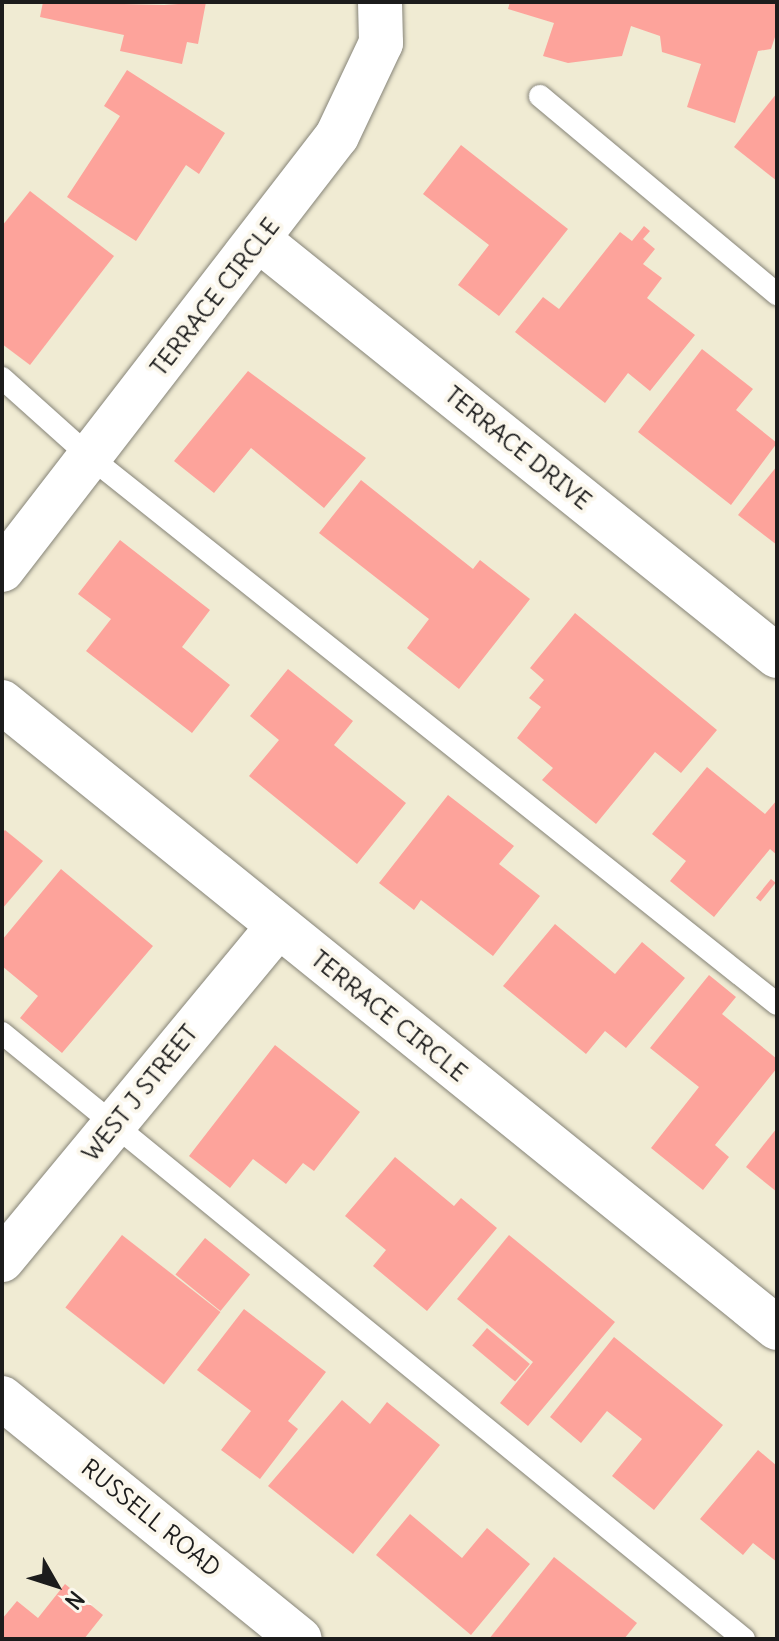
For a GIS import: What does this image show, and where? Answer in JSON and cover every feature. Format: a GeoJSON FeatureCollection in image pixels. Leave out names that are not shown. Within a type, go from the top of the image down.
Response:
{"type":"FeatureCollection","features":[{"type":"Feature","properties":{"kind":"street","name":"TERRACE CIRCLE"},"geometry":{"type":"LineString","coordinates":[[2,570],[337,136],[381,43],[380,2]]}},
{"type":"Feature","properties":{"kind":"street","name":"TERRACE DRIVE"},"geometry":{"type":"LineString","coordinates":[[259,240],[777,656]]}},
{"type":"Feature","properties":{"kind":"street","name":"TERRACE CIRCLE"},"geometry":{"type":"LineString","coordinates":[[2,702],[777,1328]]}},
{"type":"Feature","properties":{"kind":"street","name":"WEST J STREET"},"geometry":{"type":"LineString","coordinates":[[2,1260],[278,926]]}},
{"type":"Feature","properties":{"kind":"street","name":"RUSSELL ROAD"},"geometry":{"type":"LineString","coordinates":[[2,1398],[300,1639]]}},
{"type":"Feature","properties":{"kind":"lane"},"geometry":{"type":"LineString","coordinates":[[540,96],[777,294]]}},
{"type":"Feature","properties":{"kind":"lane"},"geometry":{"type":"LineString","coordinates":[[2,378],[90,457],[777,1004]]}},
{"type":"Feature","properties":{"kind":"lane"},"geometry":{"type":"LineString","coordinates":[[2,1033],[744,1639]]}},
{"type":"Feature","properties":{"kind":"building"},"geometry":{"type":"Polygon","coordinates":[[[43,2],[164,5],[206,2],[198,44],[187,42],[182,64],[120,51],[124,35],[40,17],[43,2]]]}},
{"type":"Feature","properties":{"kind":"building"},"geometry":{"type":"Polygon","coordinates":[[[510,2],[777,2],[777,31],[771,49],[758,51],[735,123],[687,107],[701,64],[662,52],[660,36],[631,26],[622,56],[568,63],[543,56],[554,23],[508,9],[510,2]]]}},
{"type":"Feature","properties":{"kind":"building"},"geometry":{"type":"Polygon","coordinates":[[[127,70],[225,133],[199,174],[186,165],[136,241],[67,197],[120,116],[104,106],[127,70]]]}},
{"type":"Feature","properties":{"kind":"building"},"geometry":{"type":"Polygon","coordinates":[[[777,93],[777,181],[734,147],[777,93]]]}},
{"type":"Feature","properties":{"kind":"building"},"geometry":{"type":"Polygon","coordinates":[[[461,145],[568,229],[499,316],[458,285],[489,245],[423,194],[461,145]]]}},
{"type":"Feature","properties":{"kind":"building"},"geometry":{"type":"Polygon","coordinates":[[[30,191],[114,256],[30,365],[2,344],[2,226],[30,191]]]}},
{"type":"Feature","properties":{"kind":"building"},"geometry":{"type":"Polygon","coordinates":[[[644,226],[650,231],[643,239],[655,249],[643,264],[662,278],[647,298],[695,335],[650,391],[628,373],[605,403],[515,332],[543,297],[559,309],[620,232],[632,241],[644,226]]]}},
{"type":"Feature","properties":{"kind":"building"},"geometry":{"type":"Polygon","coordinates":[[[702,349],[753,389],[736,410],[777,443],[731,505],[638,432],[702,349]]]}},
{"type":"Feature","properties":{"kind":"building"},"geometry":{"type":"Polygon","coordinates":[[[248,371],[366,458],[324,508],[251,448],[214,493],[174,461],[248,371]]]}},
{"type":"Feature","properties":{"kind":"building"},"geometry":{"type":"Polygon","coordinates":[[[777,466],[777,545],[738,515],[777,466]]]}},
{"type":"Feature","properties":{"kind":"building"},"geometry":{"type":"Polygon","coordinates":[[[361,480],[473,569],[480,560],[530,599],[459,689],[407,648],[429,619],[319,533],[361,480]]]}},
{"type":"Feature","properties":{"kind":"building"},"geometry":{"type":"Polygon","coordinates":[[[120,540],[210,610],[182,647],[230,685],[192,733],[86,651],[111,619],[78,594],[120,540]]]}},
{"type":"Feature","properties":{"kind":"building"},"geometry":{"type":"Polygon","coordinates":[[[575,613],[717,730],[681,773],[655,752],[596,824],[542,780],[553,768],[517,738],[541,707],[529,698],[544,680],[530,668],[575,613]]]}},
{"type":"Feature","properties":{"kind":"building"},"geometry":{"type":"Polygon","coordinates":[[[288,669],[353,721],[334,745],[406,803],[357,864],[249,776],[279,740],[250,716],[288,669]]]}},
{"type":"Feature","properties":{"kind":"building"},"geometry":{"type":"Polygon","coordinates":[[[707,767],[765,814],[777,800],[777,855],[770,849],[714,917],[670,881],[686,861],[652,834],[707,767]]]}},
{"type":"Feature","properties":{"kind":"building"},"geometry":{"type":"Polygon","coordinates":[[[448,795],[514,846],[499,864],[540,896],[493,956],[421,900],[414,910],[379,883],[448,795]]]}},
{"type":"Feature","properties":{"kind":"building"},"geometry":{"type":"Polygon","coordinates":[[[5,830],[43,861],[2,909],[2,833],[5,830]]]}},
{"type":"Feature","properties":{"kind":"building"},"geometry":{"type":"Polygon","coordinates":[[[61,869],[153,946],[62,1053],[20,1018],[38,996],[2,966],[2,940],[61,869]]]}},
{"type":"Feature","properties":{"kind":"building"},"geometry":{"type":"Polygon","coordinates":[[[771,879],[776,883],[761,901],[756,898],[771,879]]]}},
{"type":"Feature","properties":{"kind":"building"},"geometry":{"type":"Polygon","coordinates":[[[555,924],[615,974],[642,942],[685,978],[626,1048],[605,1031],[586,1054],[503,986],[555,924]]]}},
{"type":"Feature","properties":{"kind":"building"},"geometry":{"type":"Polygon","coordinates":[[[709,975],[736,997],[722,1014],[777,1059],[777,1068],[715,1145],[729,1157],[703,1190],[651,1148],[699,1087],[650,1048],[709,975]]]}},
{"type":"Feature","properties":{"kind":"building"},"geometry":{"type":"Polygon","coordinates":[[[275,1045],[360,1112],[314,1171],[303,1163],[286,1184],[253,1159],[230,1188],[189,1156],[275,1045]]]}},
{"type":"Feature","properties":{"kind":"building"},"geometry":{"type":"Polygon","coordinates":[[[777,1128],[777,1192],[746,1167],[777,1128]]]}},
{"type":"Feature","properties":{"kind":"building"},"geometry":{"type":"Polygon","coordinates":[[[395,1157],[454,1206],[461,1198],[497,1228],[427,1311],[373,1266],[386,1250],[345,1216],[395,1157]]]}},
{"type":"Feature","properties":{"kind":"building"},"geometry":{"type":"Polygon","coordinates":[[[122,1235],[221,1312],[164,1384],[65,1307],[122,1235]]]}},
{"type":"Feature","properties":{"kind":"building"},"geometry":{"type":"Polygon","coordinates":[[[509,1235],[615,1322],[528,1426],[500,1403],[533,1362],[457,1299],[509,1235]]]}},
{"type":"Feature","properties":{"kind":"building"},"geometry":{"type":"Polygon","coordinates":[[[205,1238],[250,1275],[220,1311],[175,1275],[205,1238]]]}},
{"type":"Feature","properties":{"kind":"building"},"geometry":{"type":"Polygon","coordinates":[[[244,1309],[326,1372],[288,1421],[298,1429],[260,1479],[221,1450],[251,1411],[197,1370],[244,1309]]]}},
{"type":"Feature","properties":{"kind":"building"},"geometry":{"type":"Polygon","coordinates":[[[487,1328],[530,1364],[515,1382],[472,1346],[487,1328]]]}},
{"type":"Feature","properties":{"kind":"building"},"geometry":{"type":"Polygon","coordinates":[[[614,1337],[723,1425],[654,1510],[612,1476],[642,1439],[607,1411],[581,1443],[550,1417],[614,1337]]]}},
{"type":"Feature","properties":{"kind":"building"},"geometry":{"type":"Polygon","coordinates":[[[342,1400],[370,1424],[387,1402],[440,1445],[353,1554],[268,1486],[342,1400]]]}},
{"type":"Feature","properties":{"kind":"building"},"geometry":{"type":"Polygon","coordinates":[[[758,1450],[777,1466],[777,1562],[753,1543],[743,1555],[700,1519],[758,1450]]]}},
{"type":"Feature","properties":{"kind":"building"},"geometry":{"type":"Polygon","coordinates":[[[410,1514],[462,1558],[487,1528],[530,1564],[471,1635],[376,1555],[410,1514]]]}},
{"type":"Feature","properties":{"kind":"building"},"geometry":{"type":"Polygon","coordinates":[[[554,1557],[637,1623],[624,1639],[489,1639],[554,1557]]]}},
{"type":"Feature","properties":{"kind":"building"},"geometry":{"type":"Polygon","coordinates":[[[65,1584],[103,1615],[84,1639],[2,1639],[2,1619],[17,1601],[38,1618],[65,1584]]]}}]}
